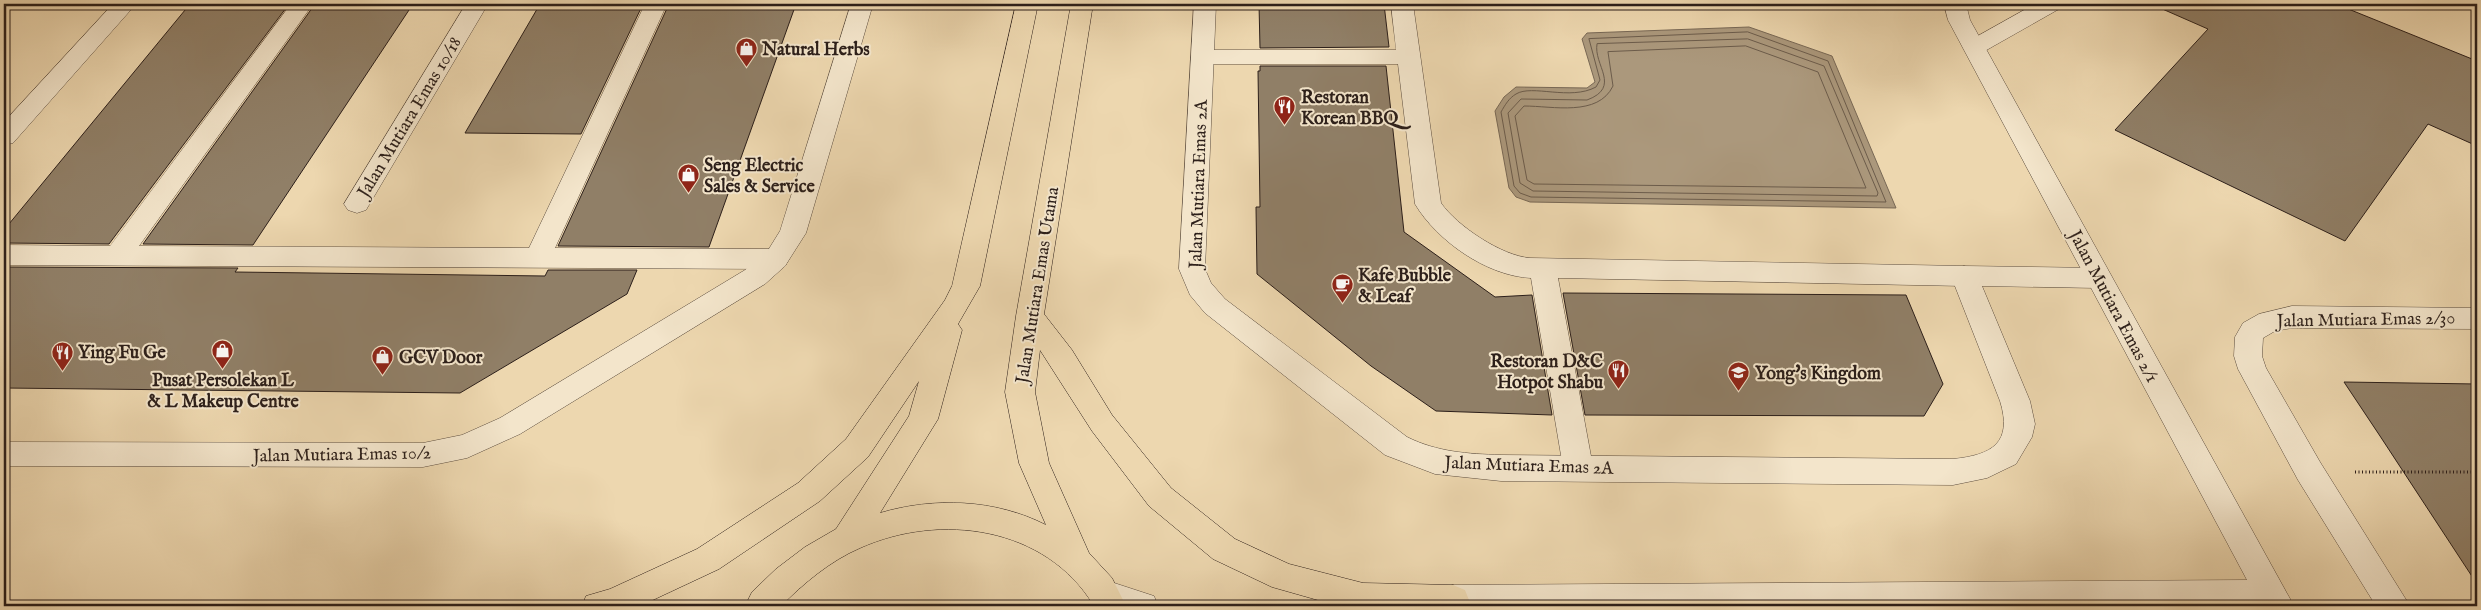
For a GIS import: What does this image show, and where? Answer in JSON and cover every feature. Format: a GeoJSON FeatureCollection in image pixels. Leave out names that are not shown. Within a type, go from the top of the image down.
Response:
{"type":"FeatureCollection","features":[{"type":"Feature","properties":{"kind":"main road"},"geometry":{"type":"LineString","coordinates":[[598,606],[614,603],[708,559],[809,492],[857,448],[955,307],[966,286],[1027,4]]}},
{"type":"Feature","properties":{"kind":"main road","name":"Jalan Mutiara Emas Utama"},"geometry":{"type":"LineString","coordinates":[[1076,559],[1034,463],[1020,392],[1030,316],[1082,4]]}},
{"type":"Feature","properties":{"kind":"main road"},"geometry":{"type":"LineString","coordinates":[[848,538],[923,419],[955,307]]}},
{"type":"Feature","properties":{"kind":"main road"},"geometry":{"type":"LineString","coordinates":[[1030,316],[1062,358],[1102,423],[1160,497],[1224,549],[1283,577],[1363,598],[1453,600]]}},
{"type":"Feature","properties":{"kind":"main road"},"geometry":{"type":"LineString","coordinates":[[759,604],[803,565],[848,538],[896,521],[946,514],[993,519],[1038,534],[1076,559],[1107,600]]}},
{"type":"Feature","properties":{"kind":"street"},"geometry":{"type":"LineString","coordinates":[[4,137],[125,4]]}},
{"type":"Feature","properties":{"kind":"street"},"geometry":{"type":"LineString","coordinates":[[117,256],[302,4]]}},
{"type":"Feature","properties":{"kind":"street","name":"Jalan Mutiara Emas 10/18"},"geometry":{"type":"LineString","coordinates":[[356,204],[477,4]]}},
{"type":"Feature","properties":{"kind":"street"},"geometry":{"type":"LineString","coordinates":[[538,257],[656,4]]}},
{"type":"Feature","properties":{"kind":"street","name":"Jalan Mutiara Emas 10/2"},"geometry":{"type":"LineString","coordinates":[[4,454],[402,456],[446,451],[468,446],[510,426],[755,277],[776,259],[793,232],[862,4]]}},
{"type":"Feature","properties":{"kind":"street","name":"Jalan Mutiara Emas 2A"},"geometry":{"type":"LineString","coordinates":[[1205,4],[1192,269],[1200,288],[1215,306],[1396,446],[1418,458],[1459,466],[1953,472],[1981,469],[2002,459],[2016,443],[2021,422],[2016,401],[1964,276]]}},
{"type":"Feature","properties":{"kind":"street"},"geometry":{"type":"LineString","coordinates":[[1402,4],[1426,197],[1431,212],[1445,224],[1501,260],[1522,267],[1543,268],[2098,278]]}},
{"type":"Feature","properties":{"kind":"street","name":"Jalan Mutiara Emas 2/1"},"geometry":{"type":"LineString","coordinates":[[1955,4],[1959,20],[2274,600]]}},
{"type":"Feature","properties":{"kind":"street"},"geometry":{"type":"LineString","coordinates":[[1975,47],[2051,4]]}},
{"type":"Feature","properties":{"kind":"street"},"geometry":{"type":"LineString","coordinates":[[1203,57],[1409,57]]}},
{"type":"Feature","properties":{"kind":"street"},"geometry":{"type":"LineString","coordinates":[[4,255],[776,259]]}},
{"type":"Feature","properties":{"kind":"street"},"geometry":{"type":"LineString","coordinates":[[1543,268],[1578,467]]}},
{"type":"Feature","properties":{"kind":"street","name":"Jalan Mutiara Emas 2/30"},"geometry":{"type":"LineString","coordinates":[[2309,471],[2252,369],[2246,352],[2248,337],[2256,326],[2272,319],[2292,317],[2477,318]]}},
{"type":"Feature","properties":{"kind":"street"},"geometry":{"type":"LineString","coordinates":[[2309,471],[2394,606]]}},
{"type":"Feature","properties":{"kind":"street"},"geometry":{"type":"LineString","coordinates":[[1107,600],[1142,606]]}},
{"type":"Feature","properties":{"kind":"street"},"geometry":{"type":"LineString","coordinates":[[1418,606],[1453,600],[2274,600]]}},
{"type":"Feature","properties":{"kind":"path"},"geometry":{"type":"LineString","coordinates":[[2309,471],[2477,472]]}},
{"type":"Feature","properties":{"kind":"water"},"geometry":{"type":"Polygon","coordinates":[[[1749,27],[1832,56],[1896,208],[1530,202],[1516,197],[1509,188],[1495,111],[1504,97],[1516,87],[1587,88],[1595,82],[1582,39],[1587,33],[1749,27]]]}},
{"type":"Feature","properties":{"kind":"building"},"geometry":{"type":"Polygon","coordinates":[[[190,4],[289,4],[109,244],[4,243],[4,230],[190,4]]]}},
{"type":"Feature","properties":{"kind":"building"},"geometry":{"type":"Polygon","coordinates":[[[315,4],[413,4],[253,245],[143,244],[315,4]]]}},
{"type":"Feature","properties":{"kind":"building"},"geometry":{"type":"Polygon","coordinates":[[[540,4],[643,4],[581,134],[465,133],[540,4]]]}},
{"type":"Feature","properties":{"kind":"building"},"geometry":{"type":"Polygon","coordinates":[[[669,4],[796,4],[709,247],[558,246],[669,4]]]}},
{"type":"Feature","properties":{"kind":"building"},"geometry":{"type":"Polygon","coordinates":[[[1259,4],[1384,4],[1389,47],[1260,48],[1259,4]]]}},
{"type":"Feature","properties":{"kind":"building"},"geometry":{"type":"Polygon","coordinates":[[[2151,4],[2336,4],[2477,61],[2477,146],[2428,124],[2345,241],[2115,130],[2208,29],[2151,4]]]}},
{"type":"Feature","properties":{"kind":"building"},"geometry":{"type":"Polygon","coordinates":[[[1260,66],[1386,66],[1404,232],[1495,297],[1532,295],[1552,415],[1436,411],[1371,366],[1257,274],[1256,207],[1260,207],[1258,71],[1260,71],[1260,66]]]}},
{"type":"Feature","properties":{"kind":"building"},"geometry":{"type":"Polygon","coordinates":[[[4,267],[238,268],[235,272],[545,276],[548,270],[637,270],[627,294],[460,393],[4,388],[4,267]]]}},
{"type":"Feature","properties":{"kind":"building"},"geometry":{"type":"Polygon","coordinates":[[[1563,293],[1906,295],[1943,384],[1924,416],[1585,415],[1563,293]]]}},
{"type":"Feature","properties":{"kind":"building"},"geometry":{"type":"Polygon","coordinates":[[[2344,382],[2477,384],[2477,584],[2380,436],[2344,382]]]}},
{"type":"Feature","properties":{"kind":"place","name":"Natural Herbs"},"geometry":{"type":"Point","coordinates":[746,68]}},
{"type":"Feature","properties":{"kind":"place","name":"Restoran Korean BBQ"},"geometry":{"type":"Point","coordinates":[1285,126]}},
{"type":"Feature","properties":{"kind":"place","name":"Seng Electric Sales & Service"},"geometry":{"type":"Point","coordinates":[688,194]}},
{"type":"Feature","properties":{"kind":"place","name":"Kafe Bubble & Leaf"},"geometry":{"type":"Point","coordinates":[1342,304]}},
{"type":"Feature","properties":{"kind":"place","name":"Pusat Persolekan L & L Makeup Centre"},"geometry":{"type":"Point","coordinates":[223,369]}},
{"type":"Feature","properties":{"kind":"place","name":"Ying Fu Ge"},"geometry":{"type":"Point","coordinates":[62,371]}},
{"type":"Feature","properties":{"kind":"place","name":"GCV Door"},"geometry":{"type":"Point","coordinates":[383,376]}},
{"type":"Feature","properties":{"kind":"place","name":"Restoran D&C Hotpot Shabu"},"geometry":{"type":"Point","coordinates":[1619,390]}},
{"type":"Feature","properties":{"kind":"place","name":"Yong's Kingdom"},"geometry":{"type":"Point","coordinates":[1739,392]}}]}
